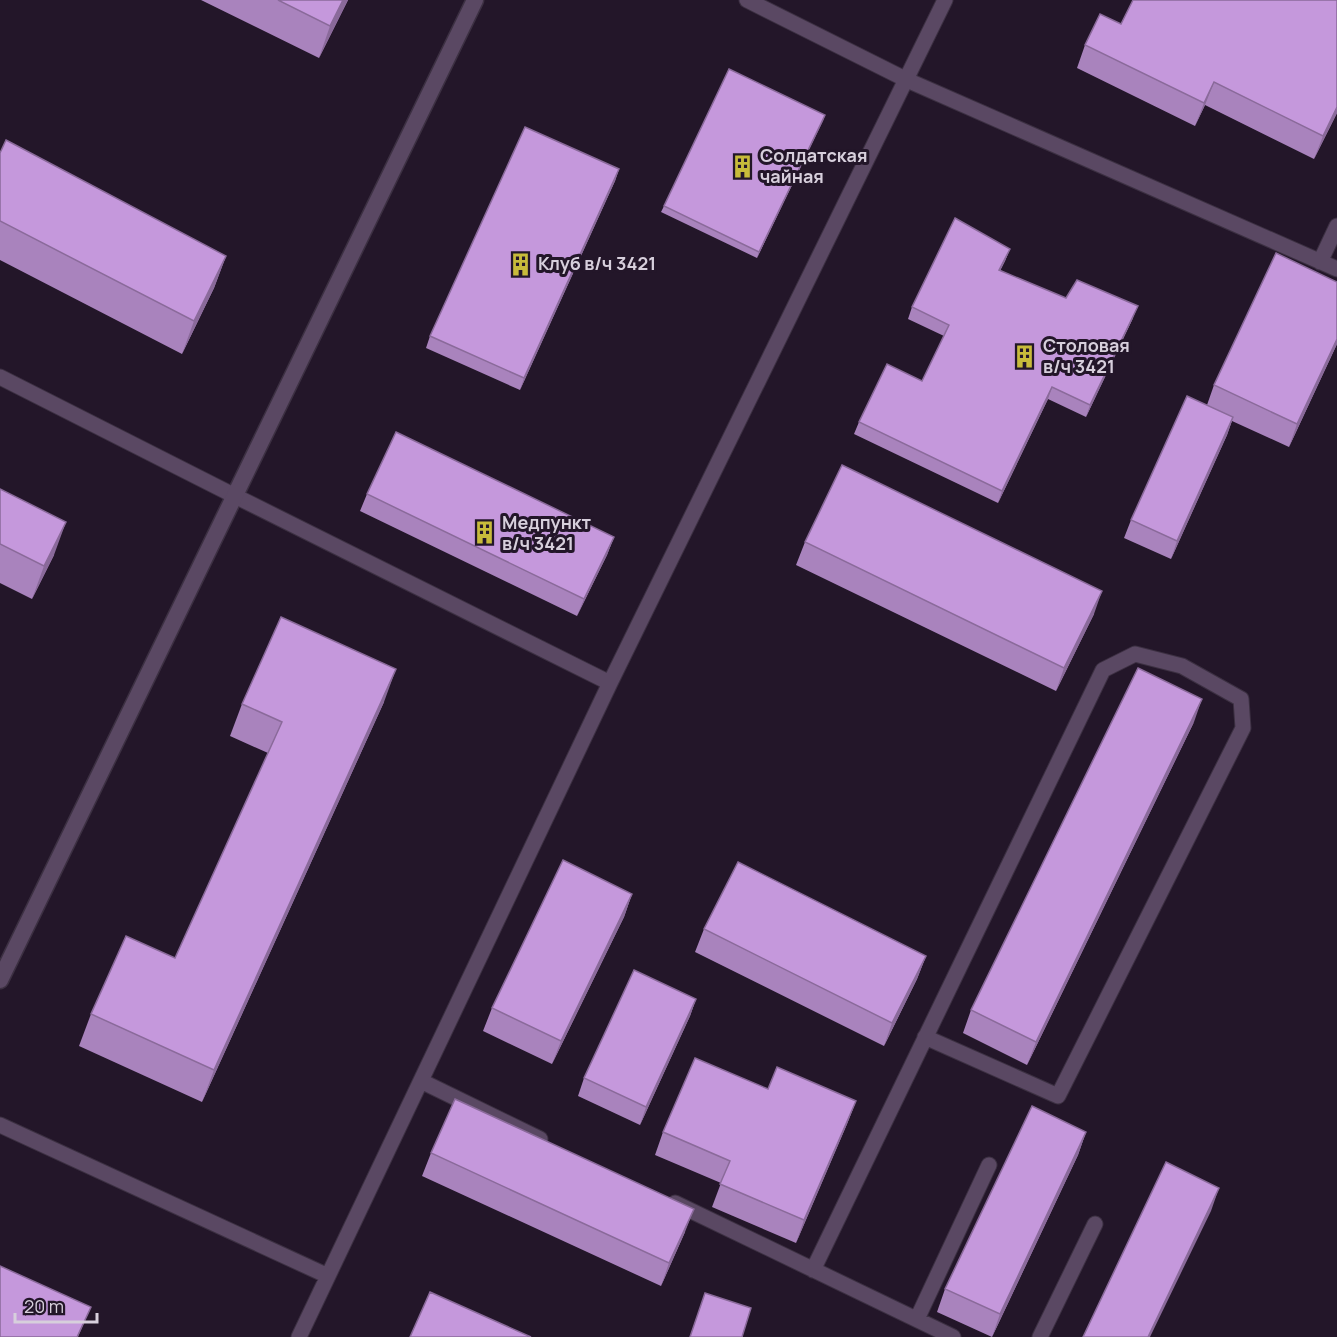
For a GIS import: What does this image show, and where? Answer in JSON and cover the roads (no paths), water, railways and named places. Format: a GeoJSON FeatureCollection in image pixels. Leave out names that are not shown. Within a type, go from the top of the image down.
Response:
{"type":"FeatureCollection","features":[{"type":"Feature","properties":{"kind":"street"},"geometry":{"type":"LineString","coordinates":[[0,980],[476,0]]}},
{"type":"Feature","properties":{"kind":"lane"},"geometry":{"type":"LineString","coordinates":[[747,0],[907,80],[1337,269]]}},
{"type":"Feature","properties":{"kind":"lane"},"geometry":{"type":"LineString","coordinates":[[299,1337],[610,683],[945,0]]}},
{"type":"Feature","properties":{"kind":"lane"},"geometry":{"type":"LineString","coordinates":[[1320,262],[1337,226]]}},
{"type":"Feature","properties":{"kind":"lane"},"geometry":{"type":"LineString","coordinates":[[0,377],[610,683]]}},
{"type":"Feature","properties":{"kind":"lane"},"geometry":{"type":"LineString","coordinates":[[813,1270],[925,1037],[1103,670],[1135,654],[1182,666],[1241,699],[1243,728],[1058,1096],[925,1037]]}},
{"type":"Feature","properties":{"kind":"lane"},"geometry":{"type":"LineString","coordinates":[[421,1082],[548,1143]]}},
{"type":"Feature","properties":{"kind":"lane"},"geometry":{"type":"LineString","coordinates":[[0,1125],[328,1276]]}},
{"type":"Feature","properties":{"kind":"lane"},"geometry":{"type":"LineString","coordinates":[[916,1319],[989,1165]]}},
{"type":"Feature","properties":{"kind":"lane"},"geometry":{"type":"LineString","coordinates":[[664,1198],[953,1337]]}},
{"type":"Feature","properties":{"kind":"lane"},"geometry":{"type":"LineString","coordinates":[[1040,1337],[1095,1224]]}},
{"type":"Feature","properties":{"kind":"place","name":"Солдатская чайная"},"geometry":{"type":"Point","coordinates":[742,166]}},
{"type":"Feature","properties":{"kind":"place","name":"Клуб в/ч 3421"},"geometry":{"type":"Point","coordinates":[520,264]}},
{"type":"Feature","properties":{"kind":"place","name":"Столовая в/ч 3421"},"geometry":{"type":"Point","coordinates":[1025,356]}},
{"type":"Feature","properties":{"kind":"place","name":"Медпункт в/ч 3421"},"geometry":{"type":"Point","coordinates":[484,533]}}]}
